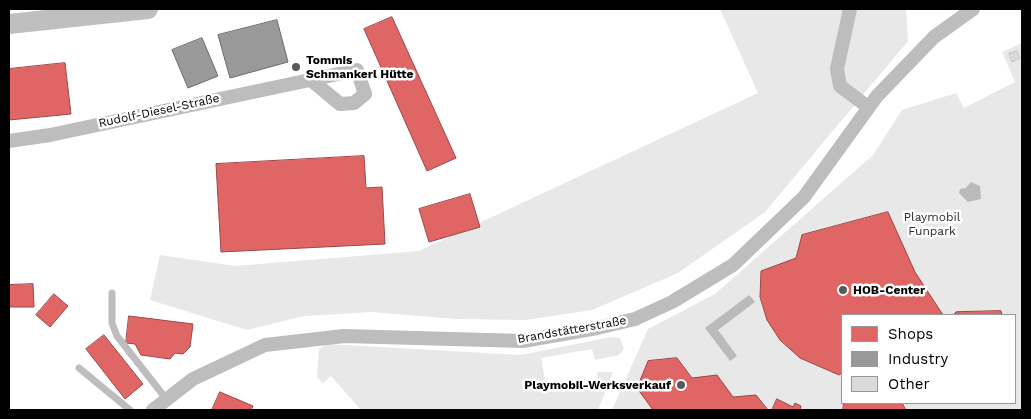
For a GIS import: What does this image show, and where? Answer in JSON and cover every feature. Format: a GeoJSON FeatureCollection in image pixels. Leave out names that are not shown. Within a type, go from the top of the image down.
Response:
{"type":"FeatureCollection","features":[{"type":"Feature","properties":{"kind":"main road"},"geometry":{"type":"LineString","coordinates":[[9,24],[148,9]]}},
{"type":"Feature","properties":{"kind":"street"},"geometry":{"type":"LineString","coordinates":[[850,9],[837,69],[840,86],[868,107]]}},
{"type":"Feature","properties":{"kind":"street","name":"Brandstätterstraße"},"geometry":{"type":"LineString","coordinates":[[153,410],[193,379],[265,345],[344,336],[523,341],[635,319],[681,297],[732,266],[804,197],[868,107],[934,37],[973,9]]}},
{"type":"Feature","properties":{"kind":"street","name":"Rudolf-Diesel-Straße"},"geometry":{"type":"LineString","coordinates":[[9,141],[50,135],[310,79]]}},
{"type":"Feature","properties":{"kind":"lane"},"geometry":{"type":"LineString","coordinates":[[112,293],[112,316],[117,336],[167,400]]}},
{"type":"Feature","properties":{"kind":"lane"},"geometry":{"type":"LineString","coordinates":[[79,368],[130,410]]}},
{"type":"Feature","properties":{"kind":"green space"},"geometry":{"type":"Polygon","coordinates":[[[720,9],[906,9],[908,41],[765,212],[678,273],[592,310],[526,320],[456,319],[372,312],[304,316],[247,330],[150,300],[160,255],[235,266],[419,251],[758,93],[720,9]]]}},
{"type":"Feature","properties":{"kind":"green space","name":"Playmobil Funpark"},"geometry":{"type":"Polygon","coordinates":[[[1022,43],[1022,410],[612,410],[648,329],[715,294],[873,155],[902,110],[956,93],[964,108],[1015,82],[1002,52],[1022,43]]]}},
{"type":"Feature","properties":{"kind":"green space"},"geometry":{"type":"Polygon","coordinates":[[[611,337],[620,338],[624,349],[619,355],[595,360],[592,349],[541,358],[547,390],[598,381],[597,372],[613,372],[598,410],[361,410],[331,376],[323,383],[317,377],[319,349],[327,344],[521,355],[611,337]]]}},
{"type":"Feature","properties":{"kind":"shaded area"},"geometry":{"type":"Polygon","coordinates":[[[971,182],[980,186],[981,199],[968,202],[959,193],[960,189],[966,188],[971,182]]]}},
{"type":"Feature","properties":{"kind":"shaded area"},"geometry":{"type":"Polygon","coordinates":[[[749,295],[755,302],[718,330],[737,356],[730,361],[705,328],[749,295]]]}},
{"type":"Feature","properties":{"kind":"building: Shops"},"geometry":{"type":"Polygon","coordinates":[[[392,17],[456,158],[427,171],[364,29],[392,17]]]}},
{"type":"Feature","properties":{"kind":"building: Shops"},"geometry":{"type":"Polygon","coordinates":[[[65,63],[71,114],[9,120],[9,69],[65,63]]]}},
{"type":"Feature","properties":{"kind":"building: Shops"},"geometry":{"type":"Polygon","coordinates":[[[364,156],[366,188],[382,187],[385,244],[221,252],[216,164],[364,156]]]}},
{"type":"Feature","properties":{"kind":"building: Shops"},"geometry":{"type":"Polygon","coordinates":[[[470,194],[480,227],[429,242],[419,209],[470,194]]]}},
{"type":"Feature","properties":{"kind":"building: Shops","name":"HOB-Center"},"geometry":{"type":"Polygon","coordinates":[[[888,212],[915,272],[942,314],[841,314],[841,374],[839,375],[800,358],[780,340],[767,320],[760,297],[761,271],[796,258],[802,235],[888,212]]]}},
{"type":"Feature","properties":{"kind":"building: Shops"},"geometry":{"type":"Polygon","coordinates":[[[33,284],[34,307],[9,307],[9,285],[33,284]]]}},
{"type":"Feature","properties":{"kind":"building: Shops"},"geometry":{"type":"Polygon","coordinates":[[[54,294],[68,306],[50,327],[36,315],[54,294]]]}},
{"type":"Feature","properties":{"kind":"building: Shops"},"geometry":{"type":"Polygon","coordinates":[[[1001,311],[1002,314],[954,314],[956,312],[1001,311]]]}},
{"type":"Feature","properties":{"kind":"building: Shops"},"geometry":{"type":"Polygon","coordinates":[[[129,316],[193,324],[190,347],[183,354],[175,353],[170,359],[141,355],[135,344],[126,343],[129,316]]]}},
{"type":"Feature","properties":{"kind":"building: Shops"},"geometry":{"type":"Polygon","coordinates":[[[104,335],[143,384],[125,399],[86,349],[104,335]]]}},
{"type":"Feature","properties":{"kind":"building: Shops","name":"Playmobil-Werksverkauf"},"geometry":{"type":"Polygon","coordinates":[[[677,358],[692,378],[717,375],[733,397],[756,395],[768,410],[653,410],[637,388],[648,361],[677,358]]]}},
{"type":"Feature","properties":{"kind":"building: Shops"},"geometry":{"type":"Polygon","coordinates":[[[220,392],[253,406],[251,410],[212,410],[220,392]]]}},
{"type":"Feature","properties":{"kind":"building: Shops"},"geometry":{"type":"Polygon","coordinates":[[[777,399],[793,407],[795,403],[801,406],[800,410],[772,410],[777,399]]]}},
{"type":"Feature","properties":{"kind":"building: Shops"},"geometry":{"type":"Polygon","coordinates":[[[844,404],[903,404],[906,410],[843,410],[844,404]]]}},
{"type":"Feature","properties":{"kind":"building: Industry"},"geometry":{"type":"Polygon","coordinates":[[[277,20],[288,62],[230,78],[218,35],[277,20]]]}},
{"type":"Feature","properties":{"kind":"building: Industry"},"geometry":{"type":"Polygon","coordinates":[[[202,38],[218,76],[188,88],[172,50],[202,38]]]}},
{"type":"Feature","properties":{"kind":"building: Other"},"geometry":{"type":"Polygon","coordinates":[[[1017,51],[1020,58],[1012,62],[1009,54],[1017,51]]]}},
{"type":"Feature","properties":{"kind":"place","name":"Tommis Schmankerl Hütte"},"geometry":{"type":"Point","coordinates":[296,67]}},
{"type":"Feature","properties":{"kind":"place","name":"HOB-Center"},"geometry":{"type":"Point","coordinates":[843,290]}},
{"type":"Feature","properties":{"kind":"place","name":"Playmobil-Werksverkauf"},"geometry":{"type":"Point","coordinates":[681,385]}}]}
